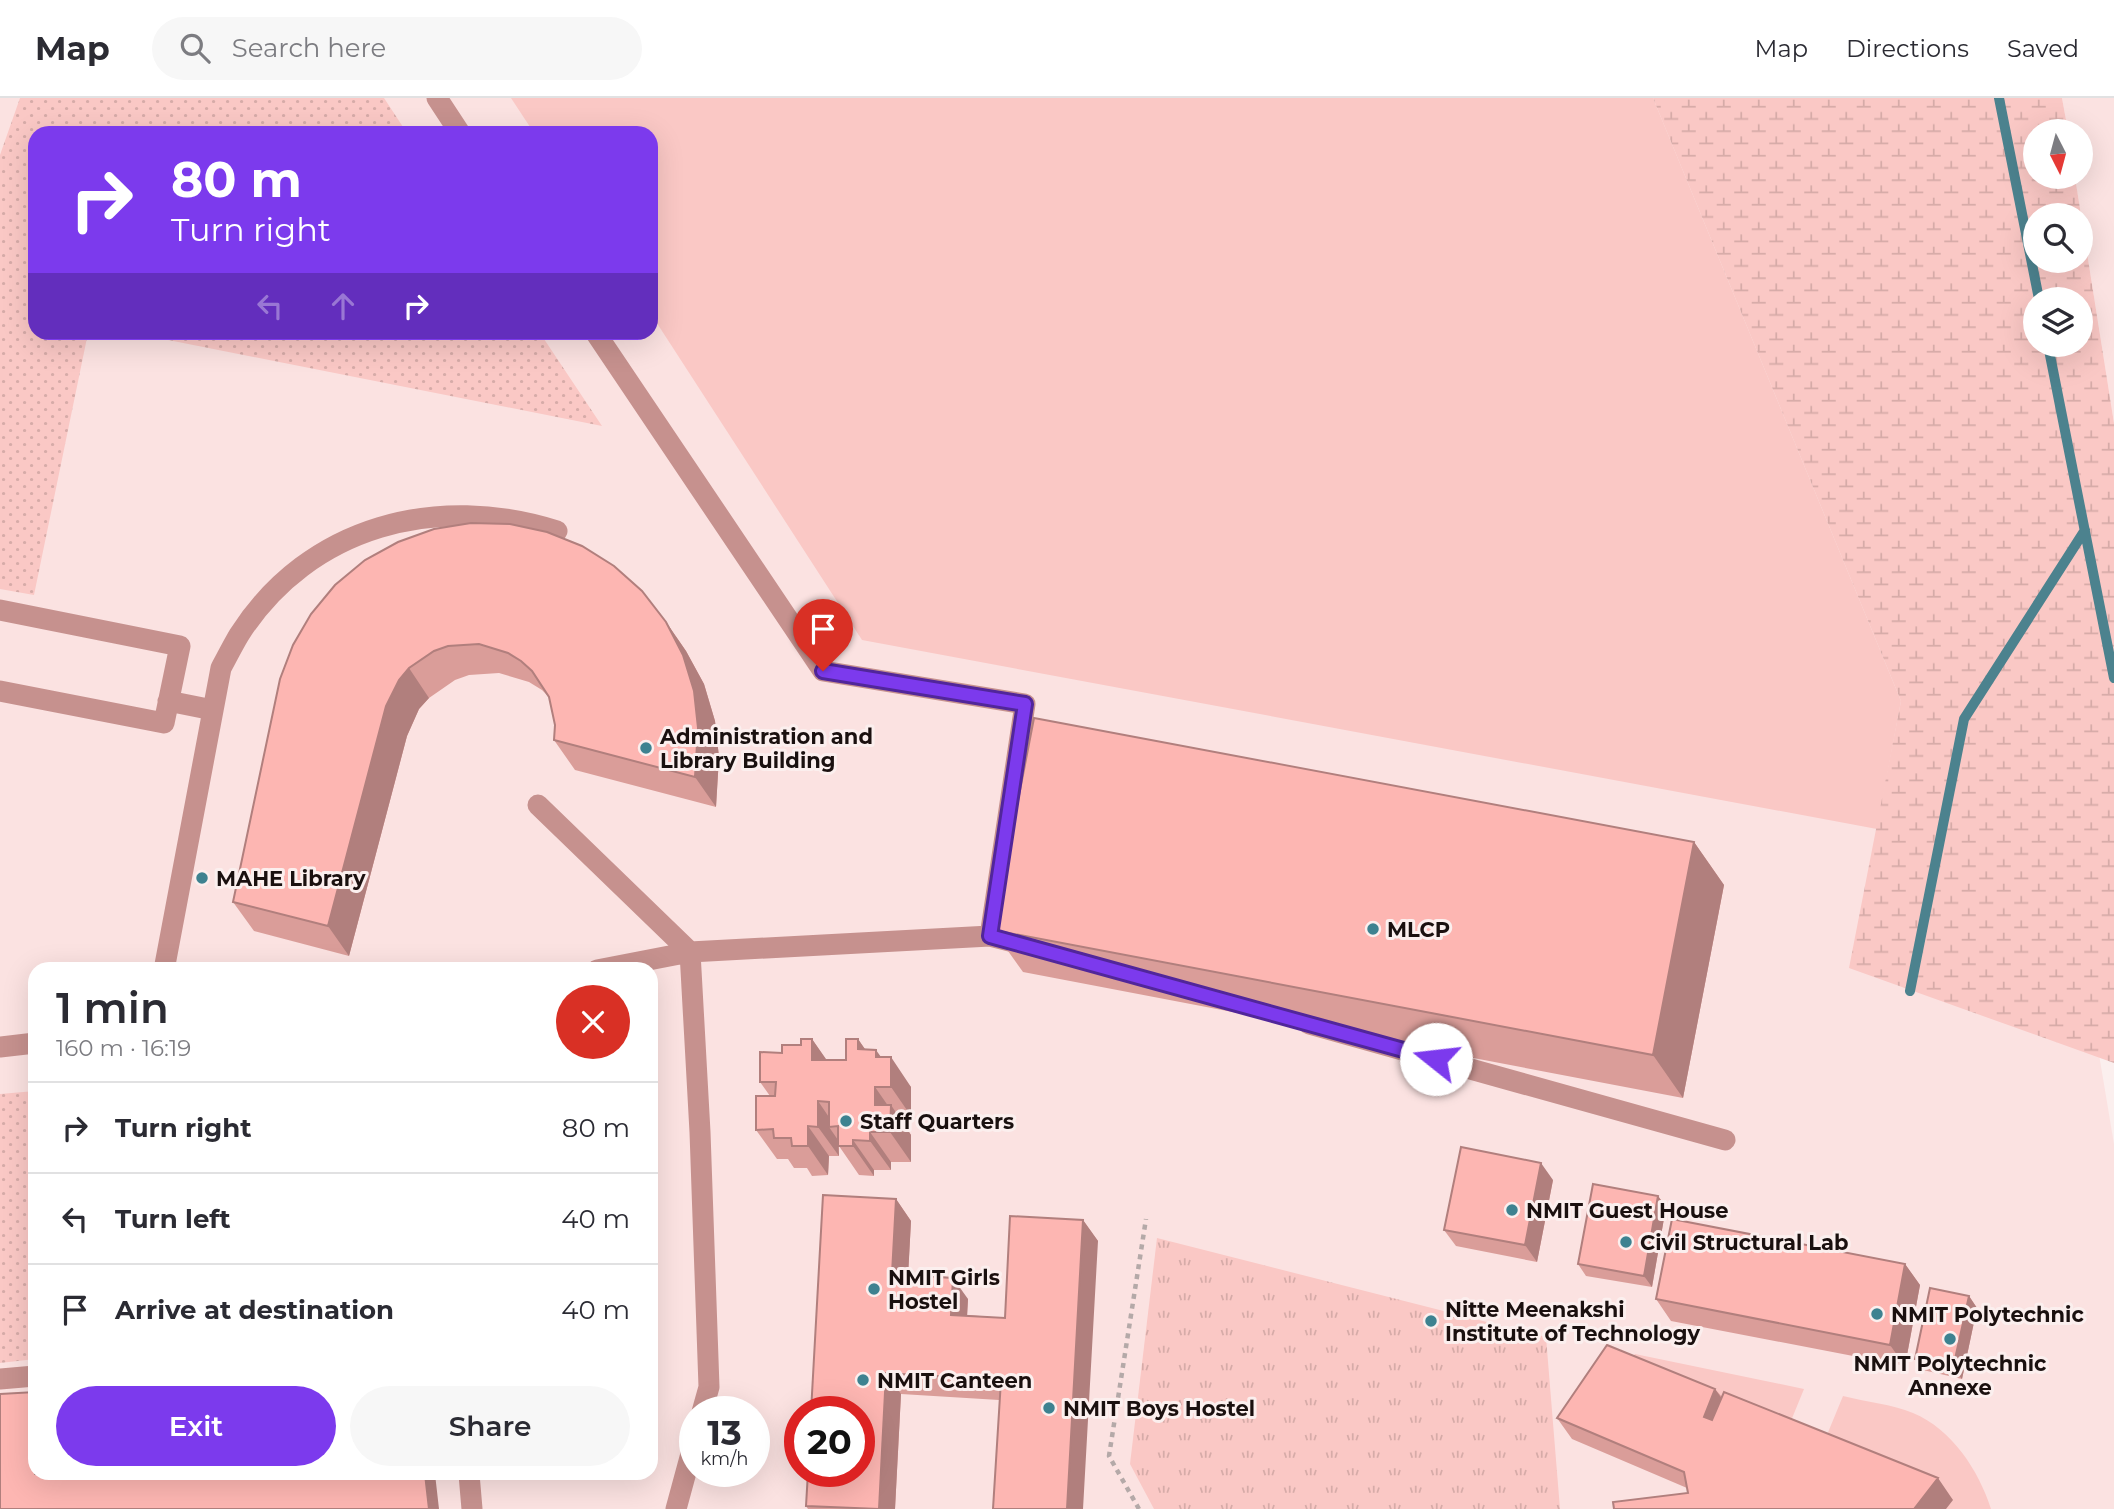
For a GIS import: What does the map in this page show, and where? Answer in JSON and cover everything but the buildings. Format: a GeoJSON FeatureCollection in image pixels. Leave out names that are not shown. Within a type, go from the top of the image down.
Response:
{"type":"FeatureCollection","features":[{"type":"Feature","properties":{"kind":"lane"},"geometry":{"type":"LineString","coordinates":[[437,98],[455,126]]}},
{"type":"Feature","properties":{"kind":"lane"},"geometry":{"type":"LineString","coordinates":[[600,340],[823,671],[1025,704],[990,936]]}},
{"type":"Feature","properties":{"kind":"lane"},"geometry":{"type":"LineString","coordinates":[[166,962],[221,668],[240,634],[264,603],[292,576],[323,553],[357,535],[390,524],[423,517],[491,515],[557,531]]}},
{"type":"Feature","properties":{"kind":"lane"},"geometry":{"type":"LineString","coordinates":[[0,610],[180,646],[164,723],[0,691]]}},
{"type":"Feature","properties":{"kind":"lane"},"geometry":{"type":"LineString","coordinates":[[168,701],[213,710]]}},
{"type":"Feature","properties":{"kind":"lane"},"geometry":{"type":"LineString","coordinates":[[538,805],[690,952],[700,1132],[709,1387],[706,1396]]}},
{"type":"Feature","properties":{"kind":"lane"},"geometry":{"type":"LineString","coordinates":[[638,962],[690,952],[990,936],[1044,950]]}},
{"type":"Feature","properties":{"kind":"lane"},"geometry":{"type":"LineString","coordinates":[[1284,1017],[1725,1140]]}},
{"type":"Feature","properties":{"kind":"lane"},"geometry":{"type":"LineString","coordinates":[[0,1047],[28,1044]]}},
{"type":"Feature","properties":{"kind":"lane"},"geometry":{"type":"LineString","coordinates":[[0,1379],[28,1377]]}},
{"type":"Feature","properties":{"kind":"lane"},"geometry":{"type":"LineString","coordinates":[[470,1480],[472,1509]]}},
{"type":"Feature","properties":{"kind":"lane"},"geometry":{"type":"LineString","coordinates":[[676,1509],[682,1487]]}},
{"type":"Feature","properties":{"kind":"path"},"geometry":{"type":"LineString","coordinates":[[1139,1509],[1110,1456],[1146,1219]]}},
{"type":"Feature","properties":{"kind":"shaded area"},"geometry":{"type":"Polygon","coordinates":[[[0,98],[1939,98],[2114,1144],[2114,1509],[0,1509],[0,98]]]}},
{"type":"Feature","properties":{"kind":"shaded area"},"geometry":{"type":"Polygon","coordinates":[[[2062,98],[2114,98],[2114,423],[2090,273],[2093,273],[2093,203],[2079,203],[2077,189],[2093,189],[2093,119],[2066,119],[2062,98]]]}},
{"type":"Feature","properties":{"kind":"green space"},"geometry":{"type":"Polygon","coordinates":[[[20,98],[384,98],[402,126],[28,126],[28,340],[87,340],[34,595],[0,589],[0,155],[20,98]]]}},
{"type":"Feature","properties":{"kind":"green space"},"geometry":{"type":"Polygon","coordinates":[[[511,98],[1653,98],[1901,701],[1877,829],[862,640],[658,325],[658,126],[529,126],[511,98]]]}},
{"type":"Feature","properties":{"kind":"green space"},"geometry":{"type":"Polygon","coordinates":[[[1653,98],[2062,98],[2066,119],[2023,119],[2023,189],[2077,189],[2079,203],[2023,203],[2023,273],[2090,273],[2092,287],[2023,287],[2023,357],[2093,357],[2093,291],[2114,423],[2114,1063],[1849,968],[1901,701],[1653,98]]]}},
{"type":"Feature","properties":{"kind":"green space"},"geometry":{"type":"Polygon","coordinates":[[[168,340],[545,340],[602,426],[168,340]]]}},
{"type":"Feature","properties":{"kind":"green space"},"geometry":{"type":"Polygon","coordinates":[[[28,1092],[28,1360],[0,1363],[0,1094],[28,1092]]]}},
{"type":"Feature","properties":{"kind":"green space"},"geometry":{"type":"Polygon","coordinates":[[[1157,1238],[1546,1337],[1560,1509],[1154,1509],[1130,1464],[1157,1238]]]}},
{"type":"Feature","properties":{"kind":"green space"},"geometry":{"type":"Polygon","coordinates":[[[1635,1354],[1804,1389],[1786,1433],[1622,1366],[1635,1354]]]}},
{"type":"Feature","properties":{"kind":"green space"},"geometry":{"type":"Polygon","coordinates":[[[1843,1396],[1905,1410],[1940,1429],[1952,1440],[1971,1466],[1991,1509],[1946,1509],[1822,1447],[1843,1396]]]}},
{"type":"Feature","properties":{"kind":"waterway"},"geometry":{"type":"LineString","coordinates":[[1999,98],[2037,287]]}},
{"type":"Feature","properties":{"kind":"waterway"},"geometry":{"type":"LineString","coordinates":[[2050,357],[2114,678]]}},
{"type":"Feature","properties":{"kind":"waterway"},"geometry":{"type":"LineString","coordinates":[[1910,991],[1964,719],[2085,530]]}},
{"type":"Feature","properties":{"kind":"place","name":"Administration and Library Building"},"geometry":{"type":"Point","coordinates":[646,748]}},
{"type":"Feature","properties":{"kind":"place","name":"MAHE Library"},"geometry":{"type":"Point","coordinates":[202,878]}},
{"type":"Feature","properties":{"kind":"place","name":"MLCP"},"geometry":{"type":"Point","coordinates":[1373,929]}},
{"type":"Feature","properties":{"kind":"place","name":"Staff Quarters"},"geometry":{"type":"Point","coordinates":[846,1121]}},
{"type":"Feature","properties":{"kind":"place","name":"NMIT Guest House"},"geometry":{"type":"Point","coordinates":[1512,1210]}},
{"type":"Feature","properties":{"kind":"place","name":"Civil Structural Lab"},"geometry":{"type":"Point","coordinates":[1626,1242]}},
{"type":"Feature","properties":{"kind":"place","name":"NMIT Girls Hostel"},"geometry":{"type":"Point","coordinates":[874,1289]}},
{"type":"Feature","properties":{"kind":"place","name":"NMIT Polytechnic"},"geometry":{"type":"Point","coordinates":[1877,1314]}},
{"type":"Feature","properties":{"kind":"place","name":"Nitte Meenakshi Institute of Technology"},"geometry":{"type":"Point","coordinates":[1431,1321]}},
{"type":"Feature","properties":{"kind":"place","name":"NMIT Polytechnic Annexe"},"geometry":{"type":"Point","coordinates":[1950,1339]}},
{"type":"Feature","properties":{"kind":"place","name":"NMIT Canteen"},"geometry":{"type":"Point","coordinates":[863,1380]}},
{"type":"Feature","properties":{"kind":"place","name":"NMIT Boys Hostel"},"geometry":{"type":"Point","coordinates":[1049,1408]}},
{"type":"Feature","properties":{"kind":"route"},"geometry":{"type":"LineString","coordinates":[[823,671],[1025,704],[990,936],[1436,1059]]}}]}
